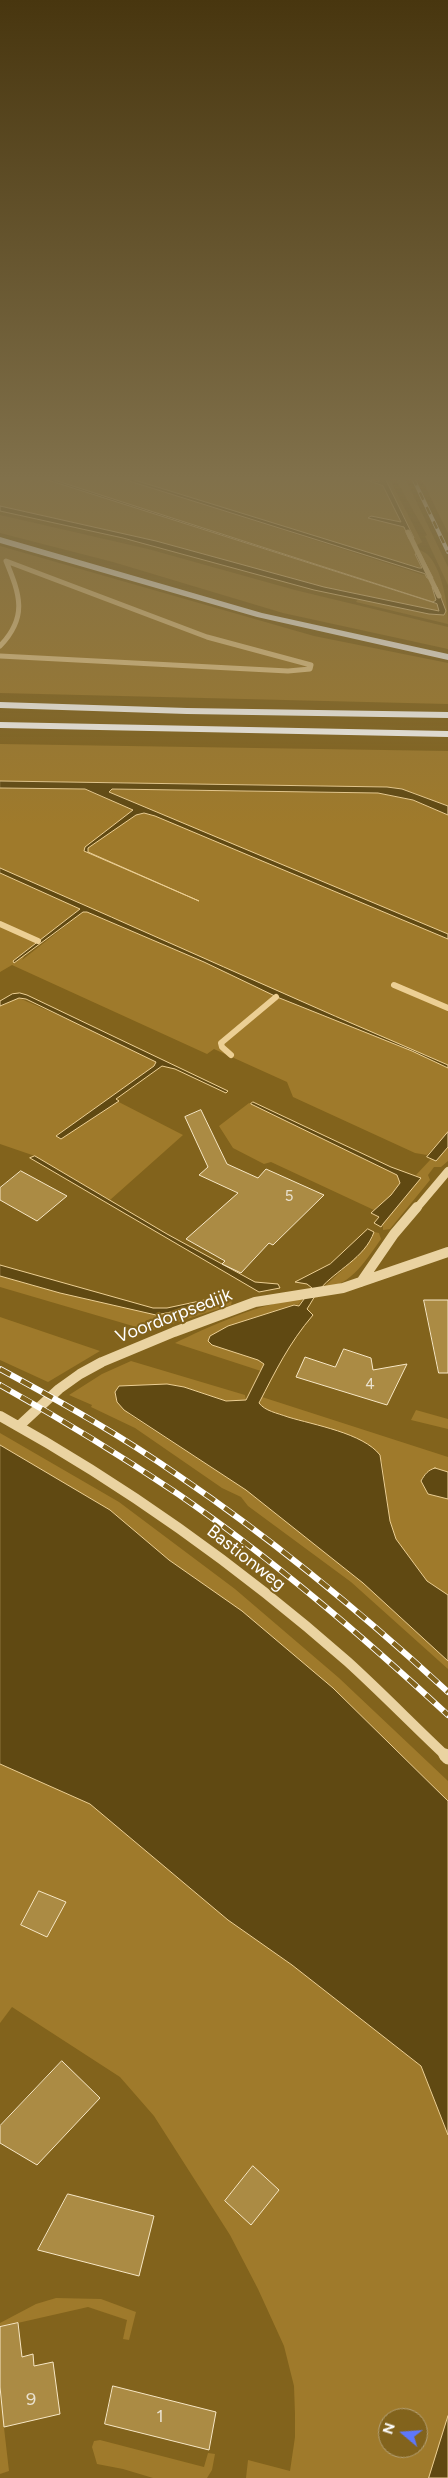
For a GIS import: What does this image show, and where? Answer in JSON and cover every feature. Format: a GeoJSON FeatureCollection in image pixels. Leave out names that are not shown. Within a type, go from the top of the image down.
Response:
{"type":"FeatureCollection","features":[{"type":"Feature","properties":{"kind":"highway"},"geometry":{"type":"LineString","coordinates":[[186,594],[260,615],[448,657]]}},
{"type":"Feature","properties":{"kind":"highway"},"geometry":{"type":"LineString","coordinates":[[0,705],[187,711],[448,715]]}},
{"type":"Feature","properties":{"kind":"highway"},"geometry":{"type":"LineString","coordinates":[[0,725],[73,728],[448,734]]}},
{"type":"Feature","properties":{"kind":"highway"},"geometry":{"type":"LineString","coordinates":[[0,733],[73,728]]}},
{"type":"Feature","properties":{"kind":"street"},"geometry":{"type":"LineString","coordinates":[[361,1282],[394,1234],[448,1171]]}},
{"type":"Feature","properties":{"kind":"street","name":"Voordorpsedijk"},"geometry":{"type":"LineString","coordinates":[[19,1426],[59,1389],[102,1362],[174,1332],[255,1302],[303,1294],[322,1293],[361,1282],[448,1252]]}},
{"type":"Feature","properties":{"kind":"street","name":"Bastionweg"},"geometry":{"type":"LineString","coordinates":[[0,1416],[134,1495],[217,1557],[347,1662],[448,1758]]}},
{"type":"Feature","properties":{"kind":"shaded area"},"geometry":{"type":"Polygon","coordinates":[[[0,594],[166,594],[314,636],[448,663],[448,704],[0,693],[0,594]]]}},
{"type":"Feature","properties":{"kind":"shaded area"},"geometry":{"type":"Polygon","coordinates":[[[218,594],[310,594],[448,627],[448,649],[283,613],[218,594]]]}},
{"type":"Feature","properties":{"kind":"shaded area"},"geometry":{"type":"Polygon","coordinates":[[[331,594],[356,594],[439,611],[437,604],[405,594],[433,602],[436,600],[434,594],[439,594],[446,611],[444,615],[429,614],[331,594]]]}},
{"type":"Feature","properties":{"kind":"shaded area"},"geometry":{"type":"Polygon","coordinates":[[[356,594],[405,594],[437,604],[439,611],[356,594]]]}},
{"type":"Feature","properties":{"kind":"shaded area"},"geometry":{"type":"Polygon","coordinates":[[[407,594],[437,594],[436,601],[433,602],[407,594]]]}},
{"type":"Feature","properties":{"kind":"shaded area"},"geometry":{"type":"Polygon","coordinates":[[[439,594],[444,594],[448,624],[356,602],[358,599],[444,615],[446,611],[439,594]]]}},
{"type":"Feature","properties":{"kind":"shaded area"},"geometry":{"type":"Polygon","coordinates":[[[0,744],[448,751],[448,806],[402,789],[387,787],[0,781],[0,744]]]}},
{"type":"Feature","properties":{"kind":"shaded area"},"geometry":{"type":"Polygon","coordinates":[[[0,781],[387,787],[402,789],[448,806],[448,815],[413,800],[378,793],[112,789],[109,792],[448,934],[448,939],[144,813],[136,815],[88,848],[88,852],[199,901],[84,851],[85,847],[133,810],[85,789],[0,788],[0,781]]]}},
{"type":"Feature","properties":{"kind":"shaded area"},"geometry":{"type":"Polygon","coordinates":[[[0,788],[84,789],[134,810],[85,847],[88,848],[136,815],[144,813],[448,939],[448,1065],[424,1054],[425,1057],[448,1068],[448,1132],[427,1155],[415,1153],[293,1097],[287,1082],[214,1049],[207,1054],[12,965],[0,972],[0,873],[80,909],[27,951],[22,960],[83,912],[87,912],[204,962],[277,997],[407,1049],[0,868],[0,788]]]}},
{"type":"Feature","properties":{"kind":"shaded area"},"geometry":{"type":"Polygon","coordinates":[[[112,789],[378,793],[413,800],[448,815],[448,934],[109,793],[112,789]]]}},
{"type":"Feature","properties":{"kind":"shaded area"},"geometry":{"type":"Polygon","coordinates":[[[0,868],[448,1065],[448,1068],[412,1051],[277,997],[204,962],[87,912],[83,912],[14,963],[13,961],[80,909],[0,873],[0,868]]]}},
{"type":"Feature","properties":{"kind":"shaded area"},"geometry":{"type":"Polygon","coordinates":[[[20,993],[228,1091],[226,1093],[175,1069],[162,1066],[116,1099],[119,1101],[61,1139],[56,1136],[154,1066],[156,1062],[26,999],[19,998],[0,1006],[0,1001],[12,994],[20,993]]]}},
{"type":"Feature","properties":{"kind":"shaded area"},"geometry":{"type":"Polygon","coordinates":[[[19,998],[97,1032],[156,1062],[154,1066],[111,1098],[183,1135],[110,1200],[35,1156],[0,1144],[0,1006],[19,998]]]}},
{"type":"Feature","properties":{"kind":"shaded area"},"geometry":{"type":"Polygon","coordinates":[[[253,1102],[391,1167],[421,1178],[381,1227],[374,1223],[379,1217],[371,1213],[391,1195],[400,1183],[397,1175],[251,1104],[253,1102]]]}},
{"type":"Feature","properties":{"kind":"shaded area"},"geometry":{"type":"Polygon","coordinates":[[[249,1103],[397,1175],[400,1183],[391,1195],[374,1210],[271,1162],[264,1164],[233,1148],[219,1126],[249,1103]]]}},
{"type":"Feature","properties":{"kind":"shaded area"},"geometry":{"type":"Polygon","coordinates":[[[448,1132],[448,1147],[436,1161],[427,1157],[448,1132]]]}},
{"type":"Feature","properties":{"kind":"shaded area"},"geometry":{"type":"Polygon","coordinates":[[[448,1147],[448,1161],[441,1167],[434,1167],[428,1175],[430,1180],[390,1229],[383,1230],[383,1224],[420,1177],[416,1175],[431,1159],[436,1161],[448,1147]]]}},
{"type":"Feature","properties":{"kind":"shaded area"},"geometry":{"type":"Polygon","coordinates":[[[35,1156],[167,1234],[255,1282],[278,1284],[280,1288],[259,1292],[30,1158],[35,1156]]]}},
{"type":"Feature","properties":{"kind":"shaded area"},"geometry":{"type":"Polygon","coordinates":[[[368,1229],[374,1232],[364,1249],[327,1282],[315,1296],[307,1309],[313,1315],[290,1347],[259,1403],[276,1413],[350,1435],[372,1447],[380,1455],[390,1521],[396,1539],[427,1581],[448,1595],[448,1661],[363,1583],[246,1490],[124,1410],[117,1402],[115,1392],[119,1386],[167,1384],[184,1387],[226,1401],[246,1400],[264,1364],[258,1360],[212,1345],[208,1341],[210,1336],[228,1326],[294,1305],[299,1306],[312,1288],[307,1284],[295,1282],[330,1264],[368,1229]]]}},
{"type":"Feature","properties":{"kind":"shaded area"},"geometry":{"type":"Polygon","coordinates":[[[374,1232],[379,1233],[381,1239],[357,1270],[342,1282],[324,1287],[353,1260],[372,1239],[374,1232]]]}},
{"type":"Feature","properties":{"kind":"shaded area"},"geometry":{"type":"Polygon","coordinates":[[[0,1265],[153,1308],[167,1308],[228,1295],[231,1300],[156,1315],[60,1293],[0,1276],[0,1265]]]}},
{"type":"Feature","properties":{"kind":"shaded area"},"geometry":{"type":"Polygon","coordinates":[[[0,1276],[60,1293],[156,1315],[232,1301],[231,1305],[150,1331],[0,1287],[0,1276]]]}},
{"type":"Feature","properties":{"kind":"shaded area"},"geometry":{"type":"Polygon","coordinates":[[[302,1300],[298,1305],[295,1304],[228,1326],[209,1338],[208,1341],[212,1345],[258,1360],[264,1364],[261,1371],[175,1343],[255,1309],[272,1304],[302,1300]]]}},
{"type":"Feature","properties":{"kind":"shaded area"},"geometry":{"type":"Polygon","coordinates":[[[0,1317],[100,1351],[48,1382],[0,1360],[0,1317]]]}},
{"type":"Feature","properties":{"kind":"shaded area"},"geometry":{"type":"Polygon","coordinates":[[[131,1361],[245,1395],[246,1400],[226,1401],[184,1387],[167,1384],[119,1386],[115,1392],[117,1402],[130,1415],[246,1490],[363,1583],[448,1661],[448,1669],[351,1582],[248,1506],[241,1497],[222,1488],[135,1428],[69,1395],[102,1374],[131,1361]]]}},
{"type":"Feature","properties":{"kind":"shaded area"},"geometry":{"type":"Polygon","coordinates":[[[262,1397],[448,1457],[448,1472],[435,1468],[428,1494],[448,1499],[448,1595],[427,1581],[396,1539],[390,1521],[382,1462],[373,1448],[342,1433],[269,1411],[259,1406],[262,1397]]]}},
{"type":"Feature","properties":{"kind":"shaded area"},"geometry":{"type":"Polygon","coordinates":[[[416,1410],[448,1419],[448,1429],[411,1420],[416,1410]]]}},
{"type":"Feature","properties":{"kind":"shaded area"},"geometry":{"type":"Polygon","coordinates":[[[0,1433],[119,1502],[235,1589],[339,1678],[448,1781],[448,1801],[333,1688],[242,1611],[169,1560],[110,1510],[0,1445],[0,1433]]]}},
{"type":"Feature","properties":{"kind":"shaded area"},"geometry":{"type":"Polygon","coordinates":[[[0,1445],[110,1510],[169,1560],[242,1611],[333,1688],[448,1801],[448,2135],[421,2066],[292,1965],[228,1920],[90,1804],[0,1764],[0,1445]]]}},
{"type":"Feature","properties":{"kind":"shaded area"},"geometry":{"type":"Polygon","coordinates":[[[435,1468],[448,1472],[448,1499],[428,1494],[421,1481],[430,1470],[435,1468]]]}},
{"type":"Feature","properties":{"kind":"shaded area"},"geometry":{"type":"Polygon","coordinates":[[[0,1764],[90,1804],[228,1920],[292,1965],[421,2066],[448,2135],[448,2416],[429,2478],[246,2478],[248,2460],[290,2471],[295,2437],[294,2386],[284,2346],[258,2289],[230,2235],[154,2116],[120,2077],[12,2007],[0,2023],[0,1764]]]}},
{"type":"Feature","properties":{"kind":"shaded area"},"geometry":{"type":"Polygon","coordinates":[[[56,2298],[101,2299],[136,2312],[129,2340],[123,2339],[127,2320],[88,2307],[0,2327],[0,2323],[36,2304],[56,2298]]]}},
{"type":"Feature","properties":{"kind":"shaded area"},"geometry":{"type":"Polygon","coordinates":[[[0,2393],[9,2471],[0,2474],[0,2393]]]}},
{"type":"Feature","properties":{"kind":"shaded area"},"geometry":{"type":"Polygon","coordinates":[[[448,2416],[448,2478],[429,2478],[448,2416]]]}},
{"type":"Feature","properties":{"kind":"shaded area"},"geometry":{"type":"Polygon","coordinates":[[[100,2440],[204,2467],[208,2453],[215,2454],[212,2470],[207,2478],[153,2478],[97,2464],[92,2447],[94,2441],[100,2440]]]}},
{"type":"Feature","properties":{"kind":"building"},"geometry":{"type":"Polygon","coordinates":[[[201,1110],[227,1164],[258,1178],[266,1169],[324,1195],[273,1245],[269,1243],[241,1273],[222,1264],[225,1261],[186,1239],[238,1193],[199,1175],[208,1167],[185,1117],[201,1110]]]}},
{"type":"Feature","properties":{"kind":"building"},"geometry":{"type":"Polygon","coordinates":[[[21,1171],[67,1196],[37,1221],[0,1200],[0,1188],[21,1171]]]}},
{"type":"Feature","properties":{"kind":"building"},"geometry":{"type":"Polygon","coordinates":[[[424,1300],[448,1300],[448,1373],[439,1373],[424,1300]]]}},
{"type":"Feature","properties":{"kind":"building"},"geometry":{"type":"Polygon","coordinates":[[[344,1349],[371,1358],[373,1370],[407,1364],[387,1405],[296,1377],[305,1357],[335,1367],[344,1349]]]}},
{"type":"Feature","properties":{"kind":"building"},"geometry":{"type":"Polygon","coordinates":[[[39,1891],[66,1902],[47,1937],[21,1925],[39,1891]]]}},
{"type":"Feature","properties":{"kind":"building"},"geometry":{"type":"Polygon","coordinates":[[[62,2061],[100,2098],[37,2165],[0,2143],[0,2126],[62,2061]]]}},
{"type":"Feature","properties":{"kind":"building"},"geometry":{"type":"Polygon","coordinates":[[[253,2166],[279,2190],[251,2225],[225,2201],[253,2166]]]}},
{"type":"Feature","properties":{"kind":"building"},"geometry":{"type":"Polygon","coordinates":[[[68,2194],[154,2216],[139,2276],[38,2250],[68,2194]]]}},
{"type":"Feature","properties":{"kind":"building"},"geometry":{"type":"Polygon","coordinates":[[[18,2323],[22,2357],[33,2354],[34,2366],[53,2362],[60,2414],[4,2427],[0,2387],[0,2327],[18,2323]]]}},
{"type":"Feature","properties":{"kind":"building"},"geometry":{"type":"Polygon","coordinates":[[[113,2386],[216,2412],[209,2450],[105,2424],[113,2386]]]}},
{"type":"Feature","properties":{"kind":"waterway"},"geometry":{"type":"LineString","coordinates":[[0,646],[15,625],[19,605],[18,594]]}},
{"type":"Feature","properties":{"kind":"waterway"},"geometry":{"type":"LineString","coordinates":[[0,656],[288,671],[310,669],[311,665],[207,637],[92,594]]}},
{"type":"Feature","properties":{"kind":"waterway"},"geometry":{"type":"LineString","coordinates":[[0,924],[38,941]]}},
{"type":"Feature","properties":{"kind":"waterway"},"geometry":{"type":"LineString","coordinates":[[394,985],[448,1008]]}},
{"type":"Feature","properties":{"kind":"waterway"},"geometry":{"type":"LineString","coordinates":[[231,1055],[222,1047],[221,1043],[276,997]]}},
{"type":"Feature","properties":{"kind":"railway"},"geometry":{"type":"LineString","coordinates":[[0,1369],[113,1433],[157,1461],[250,1526],[384,1634],[448,1692]]}},
{"type":"Feature","properties":{"kind":"railway"},"geometry":{"type":"LineString","coordinates":[[0,1385],[112,1451],[214,1519],[317,1600],[448,1715]]}}]}
